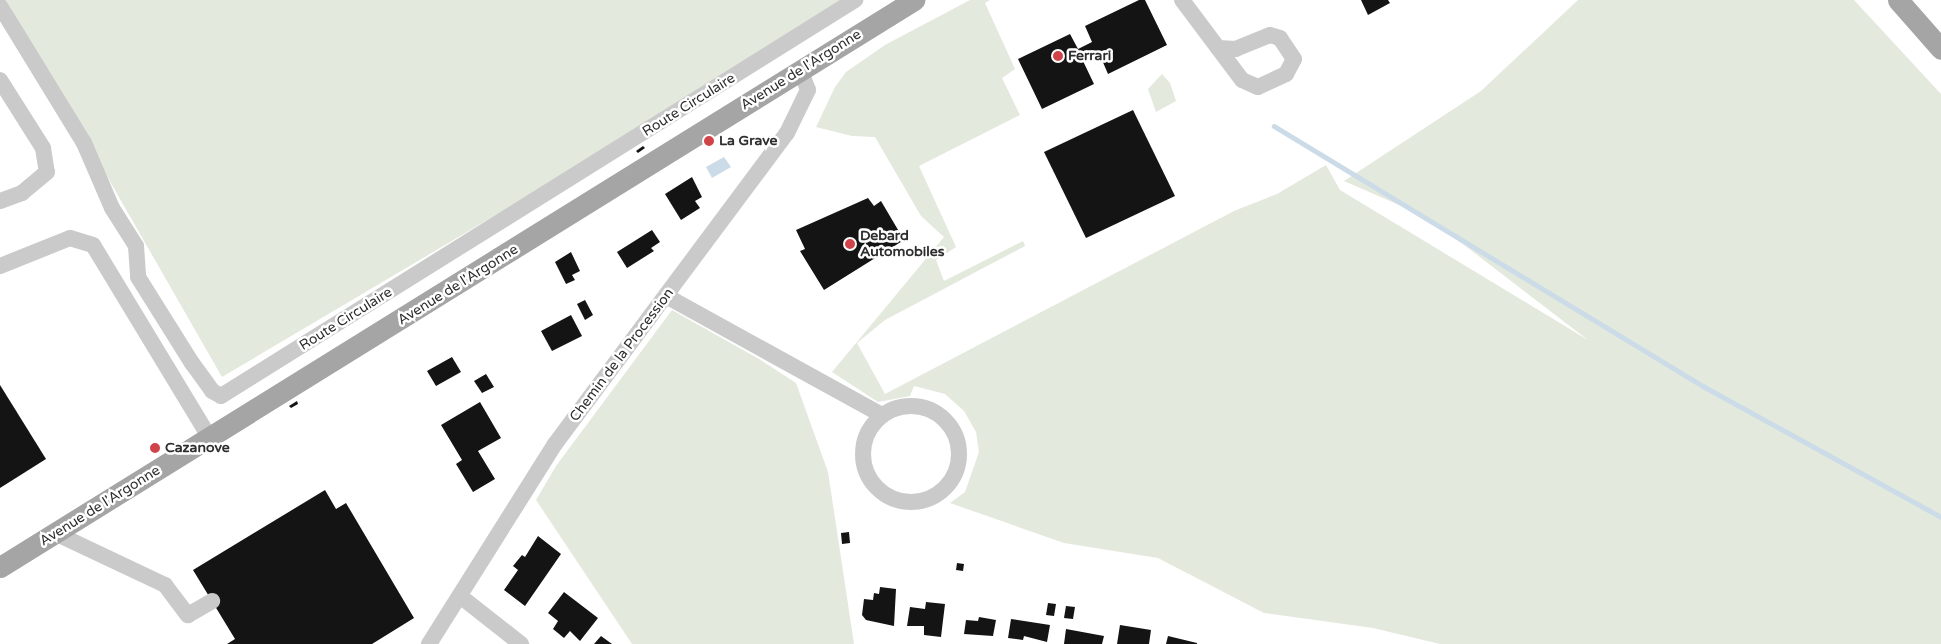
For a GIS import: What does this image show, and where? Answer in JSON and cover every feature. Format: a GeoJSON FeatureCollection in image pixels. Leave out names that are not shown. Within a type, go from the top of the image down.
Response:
{"type":"FeatureCollection","features":[{"type":"Feature","properties":{"kind":"main road"},"geometry":{"type":"LineString","coordinates":[[1898,0],[1941,48]]}},
{"type":"Feature","properties":{"kind":"main road","name":"Avenue de l'Argonne"},"geometry":{"type":"LineString","coordinates":[[0,567],[210,438],[903,3]]}},
{"type":"Feature","properties":{"kind":"street","name":"Route Circulaire"},"geometry":{"type":"LineString","coordinates":[[0,6],[84,143],[112,208],[136,246],[138,278],[192,363],[212,391],[221,396],[855,0]]}},
{"type":"Feature","properties":{"kind":"street"},"geometry":{"type":"LineString","coordinates":[[1182,0],[1218,48]]}},
{"type":"Feature","properties":{"kind":"street","name":"Chemin de la Procession"},"geometry":{"type":"LineString","coordinates":[[429,644],[555,444],[788,133],[808,90],[800,69]]}},
{"type":"Feature","properties":{"kind":"street"},"geometry":{"type":"LineString","coordinates":[[0,80],[43,148],[47,172],[22,193],[0,201]]}},
{"type":"Feature","properties":{"kind":"street"},"geometry":{"type":"LineString","coordinates":[[0,266],[70,238],[93,245],[210,438]]}},
{"type":"Feature","properties":{"kind":"street"},"geometry":{"type":"LineString","coordinates":[[666,296],[882,415],[904,407],[926,408],[951,426],[959,455],[956,470],[938,494],[923,501],[906,502],[890,497],[876,488],[865,466],[864,442],[871,427],[882,415]]}},
{"type":"Feature","properties":{"kind":"street"},"geometry":{"type":"LineString","coordinates":[[55,533],[166,585],[188,615],[212,601]]}},
{"type":"Feature","properties":{"kind":"street"},"geometry":{"type":"LineString","coordinates":[[460,596],[521,644]]}},
{"type":"Feature","properties":{"kind":"shaded area"},"geometry":{"type":"Polygon","coordinates":[[[6,0],[859,0],[222,377],[6,0]]]}},
{"type":"Feature","properties":{"kind":"shaded area"},"geometry":{"type":"Polygon","coordinates":[[[970,0],[990,0],[985,3],[1015,69],[1002,78],[1020,115],[919,166],[956,247],[936,260],[944,281],[1023,241],[1025,246],[885,320],[857,343],[885,394],[1234,211],[1277,194],[1326,165],[1340,190],[1588,340],[1429,218],[1344,181],[1481,91],[1578,0],[1854,0],[1941,94],[1941,644],[1440,644],[1373,628],[1264,613],[1158,558],[1064,543],[950,503],[965,492],[979,452],[976,432],[964,411],[945,394],[914,386],[910,396],[878,402],[832,372],[944,237],[921,216],[875,137],[852,136],[816,127],[835,87],[846,72],[885,45],[970,0]]]}},
{"type":"Feature","properties":{"kind":"shaded area"},"geometry":{"type":"Polygon","coordinates":[[[1162,74],[1170,83],[1176,101],[1156,112],[1148,89],[1162,74]]]}},
{"type":"Feature","properties":{"kind":"shaded area"},"geometry":{"type":"Polygon","coordinates":[[[672,310],[759,359],[796,383],[828,472],[854,644],[632,644],[536,500],[556,466],[672,310]]]}},
{"type":"Feature","properties":{"kind":"water"},"geometry":{"type":"Polygon","coordinates":[[[724,157],[731,167],[712,178],[706,167],[724,157]]]}},
{"type":"Feature","properties":{"kind":"building","name":"Ferrari"},"geometry":{"type":"Polygon","coordinates":[[[1139,0],[1145,0],[1167,45],[1108,74],[1099,53],[1083,61],[1094,84],[1042,109],[1018,59],[1070,34],[1078,49],[1092,42],[1085,26],[1139,0]]]}},
{"type":"Feature","properties":{"kind":"building"},"geometry":{"type":"Polygon","coordinates":[[[1361,0],[1388,0],[1390,3],[1368,15],[1361,0]]]}},
{"type":"Feature","properties":{"kind":"building"},"geometry":{"type":"Polygon","coordinates":[[[1133,110],[1175,196],[1086,238],[1044,152],[1133,110]]]}},
{"type":"Feature","properties":{"kind":"building"},"geometry":{"type":"Polygon","coordinates":[[[643,146],[645,148],[638,153],[636,151],[643,146]]]}},
{"type":"Feature","properties":{"kind":"building"},"geometry":{"type":"Polygon","coordinates":[[[692,177],[702,197],[695,201],[700,208],[681,220],[665,194],[692,177]]]}},
{"type":"Feature","properties":{"kind":"building","name":"Debard Automobiles"},"geometry":{"type":"Polygon","coordinates":[[[868,198],[874,206],[881,201],[904,240],[824,290],[800,251],[805,249],[796,230],[868,198]]]}},
{"type":"Feature","properties":{"kind":"building"},"geometry":{"type":"Polygon","coordinates":[[[652,230],[660,242],[651,248],[654,251],[627,268],[617,252],[652,230]]]}},
{"type":"Feature","properties":{"kind":"building"},"geometry":{"type":"Polygon","coordinates":[[[571,252],[580,271],[572,275],[575,280],[566,284],[555,262],[571,252]]]}},
{"type":"Feature","properties":{"kind":"building"},"geometry":{"type":"Polygon","coordinates":[[[585,300],[593,315],[585,320],[577,304],[585,300]]]}},
{"type":"Feature","properties":{"kind":"building"},"geometry":{"type":"Polygon","coordinates":[[[571,315],[582,336],[552,351],[541,331],[571,315]]]}},
{"type":"Feature","properties":{"kind":"building"},"geometry":{"type":"Polygon","coordinates":[[[452,357],[461,372],[436,386],[427,371],[452,357]]]}},
{"type":"Feature","properties":{"kind":"building"},"geometry":{"type":"Polygon","coordinates":[[[486,374],[494,387],[482,393],[474,381],[486,374]]]}},
{"type":"Feature","properties":{"kind":"building"},"geometry":{"type":"Polygon","coordinates":[[[0,385],[46,459],[0,488],[0,385]]]}},
{"type":"Feature","properties":{"kind":"building"},"geometry":{"type":"Polygon","coordinates":[[[297,401],[298,404],[291,408],[289,406],[297,401]]]}},
{"type":"Feature","properties":{"kind":"building"},"geometry":{"type":"Polygon","coordinates":[[[480,402],[501,438],[478,451],[495,479],[473,492],[456,464],[462,460],[441,425],[480,402]]]}},
{"type":"Feature","properties":{"kind":"building"},"geometry":{"type":"Polygon","coordinates":[[[158,444],[159,446],[152,451],[151,448],[158,444]]]}},
{"type":"Feature","properties":{"kind":"building"},"geometry":{"type":"Polygon","coordinates":[[[325,490],[336,509],[346,503],[414,618],[372,644],[227,644],[235,639],[193,570],[325,490]]]}},
{"type":"Feature","properties":{"kind":"building"},"geometry":{"type":"Polygon","coordinates":[[[849,532],[850,543],[842,544],[841,533],[849,532]]]}},
{"type":"Feature","properties":{"kind":"building"},"geometry":{"type":"Polygon","coordinates":[[[538,536],[561,554],[525,606],[504,590],[518,570],[513,566],[522,555],[525,557],[538,536]]]}},
{"type":"Feature","properties":{"kind":"building"},"geometry":{"type":"Polygon","coordinates":[[[957,563],[964,564],[963,571],[956,570],[957,563]]]}},
{"type":"Feature","properties":{"kind":"building"},"geometry":{"type":"Polygon","coordinates":[[[880,587],[896,589],[894,626],[866,620],[862,615],[864,599],[873,600],[874,593],[879,594],[880,587]]]}},
{"type":"Feature","properties":{"kind":"building"},"geometry":{"type":"Polygon","coordinates":[[[564,592],[598,618],[580,641],[570,631],[564,638],[553,629],[558,621],[548,613],[564,592]]]}},
{"type":"Feature","properties":{"kind":"building"},"geometry":{"type":"Polygon","coordinates":[[[926,602],[945,604],[941,637],[924,635],[924,626],[907,626],[910,607],[925,609],[926,602]]]}},
{"type":"Feature","properties":{"kind":"building"},"geometry":{"type":"Polygon","coordinates":[[[1048,603],[1056,604],[1054,616],[1046,615],[1048,603]]]}},
{"type":"Feature","properties":{"kind":"building"},"geometry":{"type":"Polygon","coordinates":[[[1066,606],[1075,607],[1073,619],[1064,618],[1066,606]]]}},
{"type":"Feature","properties":{"kind":"building"},"geometry":{"type":"Polygon","coordinates":[[[979,617],[996,620],[993,636],[964,634],[966,620],[978,621],[979,617]]]}},
{"type":"Feature","properties":{"kind":"building"},"geometry":{"type":"Polygon","coordinates":[[[1011,619],[1050,625],[1047,642],[1024,636],[1023,640],[1008,638],[1011,619]]]}},
{"type":"Feature","properties":{"kind":"building"},"geometry":{"type":"Polygon","coordinates":[[[1120,625],[1151,630],[1149,644],[1117,644],[1120,625]]]}},
{"type":"Feature","properties":{"kind":"building"},"geometry":{"type":"Polygon","coordinates":[[[1066,629],[1104,636],[1102,644],[1064,644],[1066,629]]]}},
{"type":"Feature","properties":{"kind":"building"},"geometry":{"type":"Polygon","coordinates":[[[601,636],[612,644],[594,644],[601,636]]]}},
{"type":"Feature","properties":{"kind":"building"},"geometry":{"type":"Polygon","coordinates":[[[1168,636],[1197,643],[1197,644],[1166,644],[1168,636]]]}},
{"type":"Feature","properties":{"kind":"waterway"},"geometry":{"type":"LineString","coordinates":[[1274,126],[1703,386],[1941,517]]}},
{"type":"Feature","properties":{"kind":"place","name":"Ferrari"},"geometry":{"type":"Point","coordinates":[1058,56]}},
{"type":"Feature","properties":{"kind":"place","name":"La Grave"},"geometry":{"type":"Point","coordinates":[709,141]}},
{"type":"Feature","properties":{"kind":"place","name":"Debard Automobiles"},"geometry":{"type":"Point","coordinates":[850,244]}},
{"type":"Feature","properties":{"kind":"place","name":"Cazanove"},"geometry":{"type":"Point","coordinates":[155,448]}}]}
